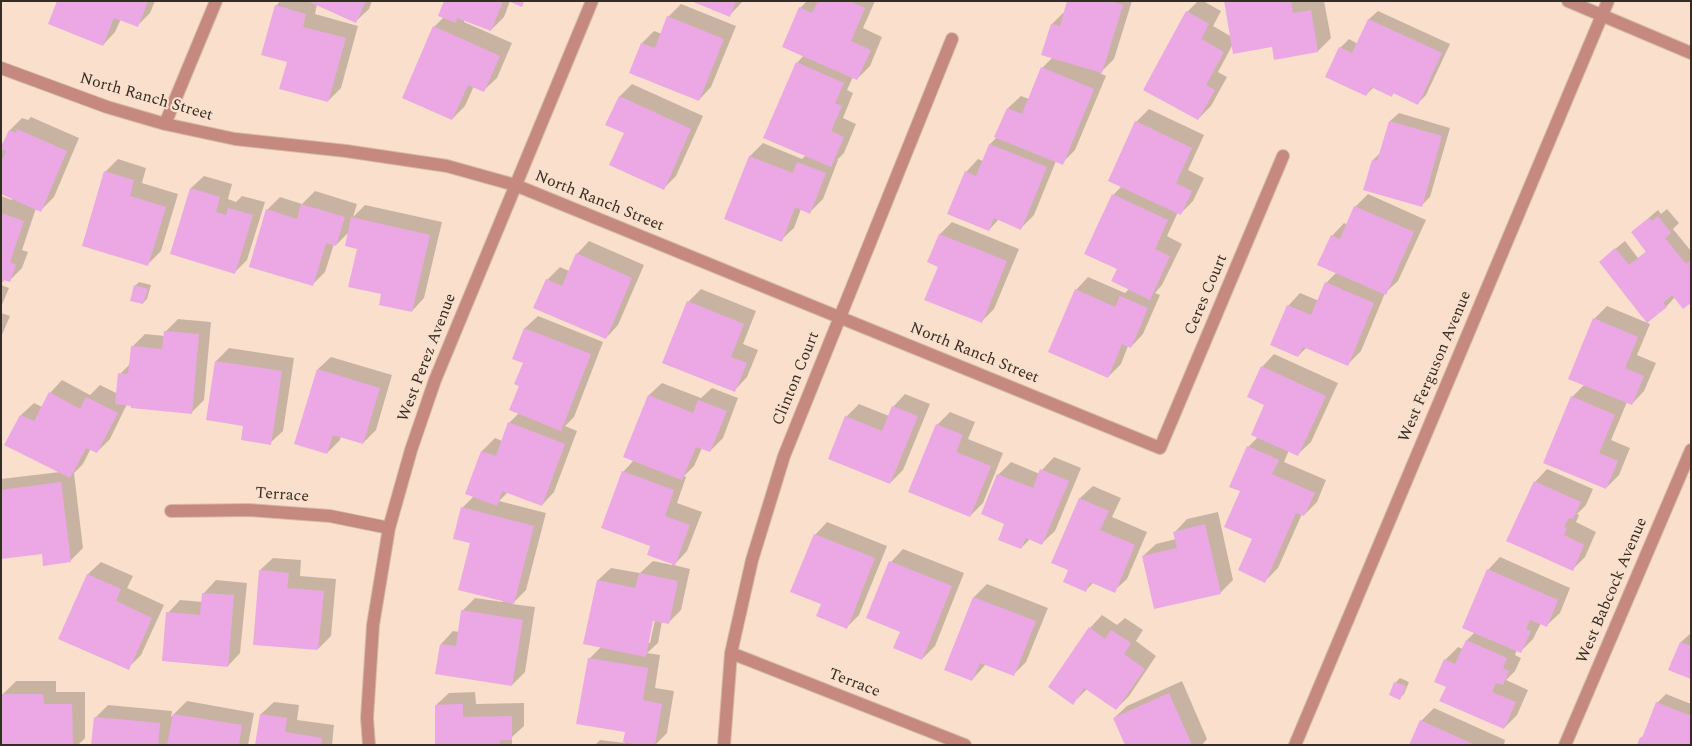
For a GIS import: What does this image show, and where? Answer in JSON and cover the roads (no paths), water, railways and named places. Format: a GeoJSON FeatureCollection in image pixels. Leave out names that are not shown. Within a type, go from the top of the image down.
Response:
{"type":"FeatureCollection","features":[{"type":"Feature","properties":{"kind":"street"},"geometry":{"type":"LineString","coordinates":[[165,124],[216,1]]}},
{"type":"Feature","properties":{"kind":"street","name":"West Perez Avenue"},"geometry":{"type":"LineString","coordinates":[[369,745],[367,718],[373,625],[388,528],[410,450],[435,380],[592,1]]}},
{"type":"Feature","properties":{"kind":"street"},"geometry":{"type":"LineString","coordinates":[[1568,1],[1691,53]]}},
{"type":"Feature","properties":{"kind":"street","name":"West Ferguson Avenue"},"geometry":{"type":"LineString","coordinates":[[1295,745],[1608,1]]}},
{"type":"Feature","properties":{"kind":"street","name":"Clinton Court"},"geometry":{"type":"LineString","coordinates":[[724,745],[731,653],[752,560],[784,456],[952,40]]}},
{"type":"Feature","properties":{"kind":"street","name":"North Ranch Street"},"geometry":{"type":"LineString","coordinates":[[1,68],[107,107],[165,124],[235,139],[346,151],[447,166],[515,185],[1160,448]]}},
{"type":"Feature","properties":{"kind":"street","name":"Ceres Court"},"geometry":{"type":"LineString","coordinates":[[1160,448],[1283,156]]}},
{"type":"Feature","properties":{"kind":"street","name":"West Babcock Avenue"},"geometry":{"type":"LineString","coordinates":[[1565,745],[1691,450]]}},
{"type":"Feature","properties":{"kind":"street","name":"Terrace"},"geometry":{"type":"LineString","coordinates":[[171,511],[249,510],[330,516],[388,528]]}},
{"type":"Feature","properties":{"kind":"street","name":"Terrace"},"geometry":{"type":"LineString","coordinates":[[731,653],[965,745]]}}]}
